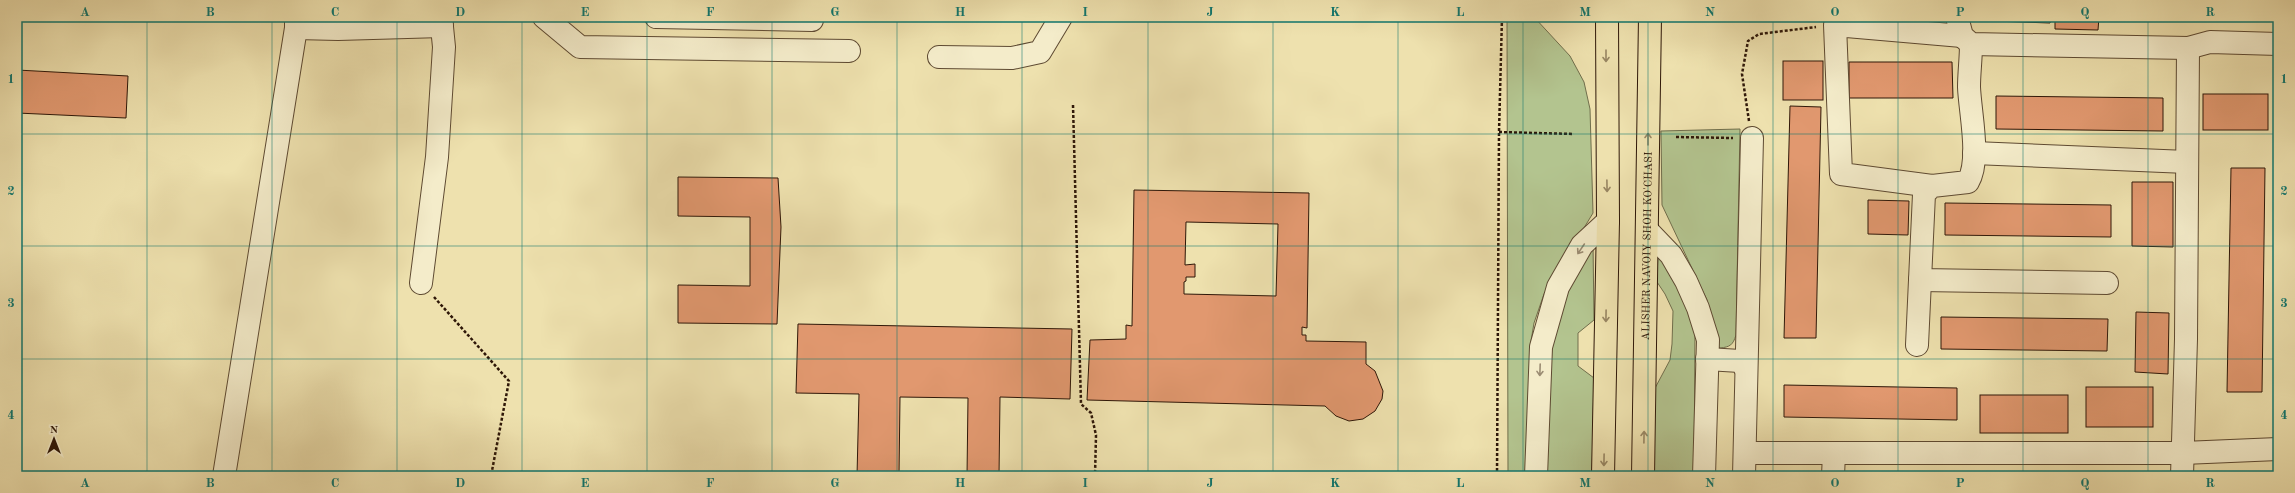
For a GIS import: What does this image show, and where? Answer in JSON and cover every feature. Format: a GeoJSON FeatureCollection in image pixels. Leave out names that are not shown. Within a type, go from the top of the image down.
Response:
{"type":"FeatureCollection","features":[{"type":"Feature","properties":{"kind":"main road"},"geometry":{"type":"LineString","coordinates":[[1603,476],[1608,221],[1607,17]]}},
{"type":"Feature","properties":{"kind":"main road","name":"ALISHER NAVOIY SHOH KO'CHASI"},"geometry":{"type":"LineString","coordinates":[[1643,476],[1648,231],[1650,17]]}},
{"type":"Feature","properties":{"kind":"street"},"geometry":{"type":"LineString","coordinates":[[544,17],[580,47],[849,51]]}},
{"type":"Feature","properties":{"kind":"street"},"geometry":{"type":"LineString","coordinates":[[656,17],[812,20]]}},
{"type":"Feature","properties":{"kind":"street"},"geometry":{"type":"LineString","coordinates":[[940,57],[1012,58],[1040,52],[1061,17]]}},
{"type":"Feature","properties":{"kind":"street"},"geometry":{"type":"LineString","coordinates":[[224,476],[264,214],[296,22],[338,29],[441,21],[444,47],[437,157],[421,283]]}},
{"type":"Feature","properties":{"kind":"street"},"geometry":{"type":"LineString","coordinates":[[1964,32],[1974,153],[1971,176],[1968,182],[1932,186],[1841,174],[1836,25],[1964,32],[2188,48],[2210,42],[2278,44]]}},
{"type":"Feature","properties":{"kind":"street"},"geometry":{"type":"LineString","coordinates":[[2182,476],[2188,48]]}},
{"type":"Feature","properties":{"kind":"street"},"geometry":{"type":"LineString","coordinates":[[1744,476],[1752,138]]}},
{"type":"Feature","properties":{"kind":"street"},"geometry":{"type":"LineString","coordinates":[[1974,153],[2187,162]]}},
{"type":"Feature","properties":{"kind":"street"},"geometry":{"type":"LineString","coordinates":[[1917,345],[1924,194],[1932,186]]}},
{"type":"Feature","properties":{"kind":"street"},"geometry":{"type":"LineString","coordinates":[[1536,476],[1541,347],[1558,287],[1582,246],[1608,221]]}},
{"type":"Feature","properties":{"kind":"street"},"geometry":{"type":"LineString","coordinates":[[1648,231],[1671,255],[1692,293],[1708,340],[1704,476]]}},
{"type":"Feature","properties":{"kind":"street"},"geometry":{"type":"LineString","coordinates":[[1920,280],[2107,283]]}},
{"type":"Feature","properties":{"kind":"street"},"geometry":{"type":"LineString","coordinates":[[1707,359],[1740,361],[1746,369]]}},
{"type":"Feature","properties":{"kind":"street"},"geometry":{"type":"LineString","coordinates":[[1745,453],[2183,453],[2278,449]]}},
{"type":"Feature","properties":{"kind":"street"},"geometry":{"type":"LineString","coordinates":[[1833,476],[1834,453]]}},
{"type":"Feature","properties":{"kind":"path"},"geometry":{"type":"LineString","coordinates":[[1497,476],[1499,132],[1502,17]]}},
{"type":"Feature","properties":{"kind":"path"},"geometry":{"type":"LineString","coordinates":[[1676,137],[1752,138],[1742,74],[1748,41],[1759,34],[1836,25]]}},
{"type":"Feature","properties":{"kind":"path"},"geometry":{"type":"LineString","coordinates":[[1073,105],[1081,404],[1090,413],[1096,435],[1095,476]]}},
{"type":"Feature","properties":{"kind":"path"},"geometry":{"type":"LineString","coordinates":[[1499,132],[1574,134]]}},
{"type":"Feature","properties":{"kind":"path"},"geometry":{"type":"LineString","coordinates":[[421,283],[509,381],[491,476]]}},
{"type":"Feature","properties":{"kind":"green space"},"geometry":{"type":"Polygon","coordinates":[[[1507,17],[1534,17],[1570,56],[1584,82],[1590,109],[1593,213],[1544,294],[1534,323],[1530,347],[1528,476],[1508,476],[1507,17]]]}},
{"type":"Feature","properties":{"kind":"green space"},"geometry":{"type":"Polygon","coordinates":[[[1740,129],[1736,335],[1731,345],[1720,348],[1715,344],[1707,300],[1662,205],[1661,131],[1740,129]]]}},
{"type":"Feature","properties":{"kind":"green space"},"geometry":{"type":"Polygon","coordinates":[[[1593,243],[1594,320],[1578,333],[1578,366],[1594,378],[1592,476],[1545,476],[1550,339],[1561,302],[1593,243]]]}},
{"type":"Feature","properties":{"kind":"green space"},"geometry":{"type":"Polygon","coordinates":[[[1658,250],[1675,272],[1695,329],[1694,476],[1652,476],[1654,390],[1670,360],[1673,311],[1665,294],[1657,282],[1658,250]]]}},
{"type":"Feature","properties":{"kind":"building"},"geometry":{"type":"Polygon","coordinates":[[[1993,17],[2051,17],[2050,23],[1993,21],[1993,17]]]}},
{"type":"Feature","properties":{"kind":"building"},"geometry":{"type":"Polygon","coordinates":[[[2055,17],[2099,17],[2098,30],[2055,29],[2055,17]]]}},
{"type":"Feature","properties":{"kind":"building"},"geometry":{"type":"Polygon","coordinates":[[[1783,61],[1823,61],[1823,100],[1783,100],[1783,61]]]}},
{"type":"Feature","properties":{"kind":"building"},"geometry":{"type":"Polygon","coordinates":[[[1849,62],[1952,62],[1953,98],[1849,98],[1849,62]]]}},
{"type":"Feature","properties":{"kind":"building"},"geometry":{"type":"Polygon","coordinates":[[[17,70],[128,76],[126,118],[17,113],[17,70]]]}},
{"type":"Feature","properties":{"kind":"building"},"geometry":{"type":"Polygon","coordinates":[[[2203,94],[2268,94],[2268,130],[2203,130],[2203,94]]]}},
{"type":"Feature","properties":{"kind":"building"},"geometry":{"type":"Polygon","coordinates":[[[1996,96],[2163,98],[2163,131],[1996,129],[1996,96]]]}},
{"type":"Feature","properties":{"kind":"building"},"geometry":{"type":"Polygon","coordinates":[[[1790,106],[1821,107],[1816,338],[1784,338],[1790,106]]]}},
{"type":"Feature","properties":{"kind":"building"},"geometry":{"type":"Polygon","coordinates":[[[2274,106],[2278,106],[2278,150],[2275,150],[2274,106]]]}},
{"type":"Feature","properties":{"kind":"building"},"geometry":{"type":"Polygon","coordinates":[[[2231,168],[2265,168],[2262,392],[2227,392],[2231,168]]]}},
{"type":"Feature","properties":{"kind":"building"},"geometry":{"type":"Polygon","coordinates":[[[678,177],[778,178],[781,227],[777,324],[678,323],[678,285],[750,286],[750,217],[678,216],[678,177]]]}},
{"type":"Feature","properties":{"kind":"building"},"geometry":{"type":"Polygon","coordinates":[[[2132,182],[2173,182],[2173,247],[2132,246],[2132,182]]]}},
{"type":"Feature","properties":{"kind":"building"},"geometry":{"type":"Polygon","coordinates":[[[1134,190],[1309,193],[1307,328],[1302,327],[1302,335],[1306,335],[1306,341],[1366,342],[1366,364],[1375,371],[1383,391],[1382,399],[1375,411],[1363,419],[1349,421],[1336,416],[1325,406],[1087,400],[1090,340],[1126,339],[1126,325],[1132,326],[1134,190]],[[1186,222],[1185,265],[1195,264],[1195,277],[1186,277],[1186,281],[1184,282],[1184,294],[1276,296],[1278,224],[1186,222]]]}},
{"type":"Feature","properties":{"kind":"building"},"geometry":{"type":"Polygon","coordinates":[[[1868,200],[1909,201],[1908,235],[1868,234],[1868,200]]]}},
{"type":"Feature","properties":{"kind":"building"},"geometry":{"type":"Polygon","coordinates":[[[1945,203],[2111,205],[2111,237],[1945,235],[1945,203]]]}},
{"type":"Feature","properties":{"kind":"building"},"geometry":{"type":"Polygon","coordinates":[[[2136,312],[2169,313],[2168,374],[2135,372],[2136,312]]]}},
{"type":"Feature","properties":{"kind":"building"},"geometry":{"type":"Polygon","coordinates":[[[1941,317],[2108,319],[2107,351],[1941,349],[1941,317]]]}},
{"type":"Feature","properties":{"kind":"building"},"geometry":{"type":"Polygon","coordinates":[[[798,324],[1072,329],[1070,399],[1000,397],[999,476],[967,476],[968,398],[900,397],[899,476],[857,476],[859,394],[796,393],[798,324]]]}},
{"type":"Feature","properties":{"kind":"building"},"geometry":{"type":"Polygon","coordinates":[[[1784,385],[1957,388],[1957,420],[1784,417],[1784,385]]]}},
{"type":"Feature","properties":{"kind":"building"},"geometry":{"type":"Polygon","coordinates":[[[2086,387],[2153,387],[2153,427],[2086,427],[2086,387]]]}},
{"type":"Feature","properties":{"kind":"building"},"geometry":{"type":"Polygon","coordinates":[[[1980,395],[2068,395],[2068,433],[1980,433],[1980,395]]]}}]}
